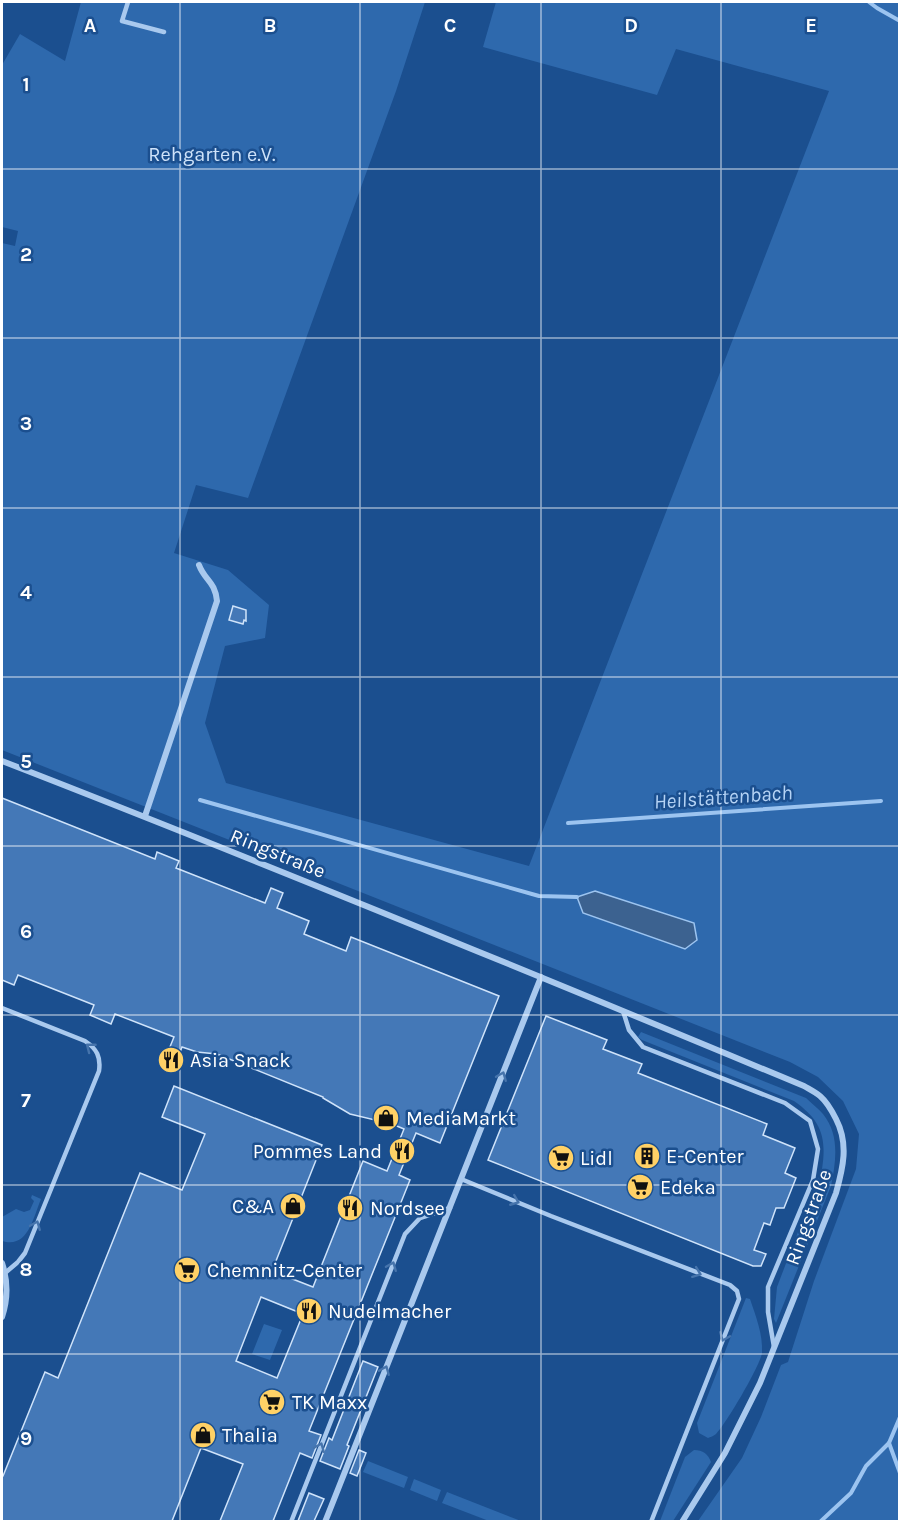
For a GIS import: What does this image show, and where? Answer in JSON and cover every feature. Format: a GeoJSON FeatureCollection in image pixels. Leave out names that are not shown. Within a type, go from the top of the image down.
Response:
{"type":"FeatureCollection","features":[{"type":"Feature","properties":{"kind":"street"},"geometry":{"type":"LineString","coordinates":[[145,816],[217,601],[211,582],[202,573],[199,565]]}},
{"type":"Feature","properties":{"kind":"street","name":"Ringstraße"},"geometry":{"type":"LineString","coordinates":[[2,760],[541,977],[804,1086],[821,1097],[833,1112],[841,1128],[845,1149],[843,1168],[836,1193],[760,1383],[725,1453],[682,1521]]}},
{"type":"Feature","properties":{"kind":"street"},"geometry":{"type":"LineString","coordinates":[[325,1521],[541,977]]}},
{"type":"Feature","properties":{"kind":"street"},"geometry":{"type":"LineString","coordinates":[[2,1263],[7,1284],[6,1304],[2,1317]]}},
{"type":"Feature","properties":{"kind":"lane"},"geometry":{"type":"LineString","coordinates":[[128,2],[122,21],[164,32]]}},
{"type":"Feature","properties":{"kind":"lane"},"geometry":{"type":"LineString","coordinates":[[2,1008],[85,1041],[98,1053],[100,1063],[99,1071],[25,1253],[5,1273]]}},
{"type":"Feature","properties":{"kind":"lane"},"geometry":{"type":"LineString","coordinates":[[623,1011],[629,1030],[643,1047],[785,1103],[810,1121],[818,1149],[813,1180],[768,1287],[768,1312],[774,1349]]}},
{"type":"Feature","properties":{"kind":"lane"},"geometry":{"type":"LineString","coordinates":[[461,1179],[730,1285],[737,1291],[740,1299],[651,1521]]}},
{"type":"Feature","properties":{"kind":"lane"},"geometry":{"type":"LineString","coordinates":[[291,1521],[405,1234],[420,1218],[450,1208]]}},
{"type":"Feature","properties":{"kind":"green space","name":"Rehgarten e.V."},"geometry":{"type":"Polygon","coordinates":[[[81,2],[425,2],[396,91],[248,498],[196,485],[174,553],[228,570],[269,605],[265,638],[225,646],[205,723],[226,783],[529,866],[829,91],[676,49],[657,95],[483,47],[496,2],[899,2],[899,1521],[698,1521],[742,1458],[781,1365],[788,1362],[814,1281],[856,1169],[859,1134],[843,1101],[818,1077],[790,1062],[2,750],[2,243],[15,246],[18,231],[2,227],[2,65],[20,34],[65,61],[81,2]]]}},
{"type":"Feature","properties":{"kind":"green space"},"geometry":{"type":"Polygon","coordinates":[[[641,1032],[806,1098],[828,1122],[835,1148],[831,1186],[776,1323],[774,1319],[777,1287],[822,1169],[824,1148],[820,1130],[810,1115],[794,1101],[642,1040],[638,1037],[641,1032]]]}},
{"type":"Feature","properties":{"kind":"green space"},"geometry":{"type":"Polygon","coordinates":[[[32,1195],[41,1199],[28,1230],[18,1240],[2,1241],[2,1217],[16,1209],[24,1212],[30,1210],[34,1201],[31,1198],[32,1195]]]}},
{"type":"Feature","properties":{"kind":"green space"},"geometry":{"type":"Polygon","coordinates":[[[746,1298],[750,1299],[757,1319],[762,1353],[749,1382],[727,1419],[716,1434],[708,1438],[699,1433],[697,1423],[746,1298]]]}},
{"type":"Feature","properties":{"kind":"green space"},"geometry":{"type":"Polygon","coordinates":[[[264,1324],[282,1330],[270,1360],[252,1354],[264,1324]]]}},
{"type":"Feature","properties":{"kind":"green space"},"geometry":{"type":"Polygon","coordinates":[[[694,1450],[705,1453],[711,1462],[673,1521],[660,1521],[685,1457],[694,1450]]]}},
{"type":"Feature","properties":{"kind":"green space"},"geometry":{"type":"Polygon","coordinates":[[[368,1461],[408,1477],[404,1488],[363,1472],[368,1461]]]}},
{"type":"Feature","properties":{"kind":"green space"},"geometry":{"type":"Polygon","coordinates":[[[414,1479],[441,1490],[437,1501],[410,1490],[414,1479]]]}},
{"type":"Feature","properties":{"kind":"green space"},"geometry":{"type":"Polygon","coordinates":[[[447,1492],[521,1521],[489,1521],[442,1503],[447,1492]]]}},
{"type":"Feature","properties":{"kind":"shaded area"},"geometry":{"type":"Polygon","coordinates":[[[595,891],[694,923],[697,940],[685,949],[583,913],[577,897],[595,891]]]}},
{"type":"Feature","properties":{"kind":"building"},"geometry":{"type":"Polygon","coordinates":[[[233,606],[246,610],[246,621],[244,620],[243,624],[229,620],[233,606]]]}},
{"type":"Feature","properties":{"kind":"building"},"geometry":{"type":"Polygon","coordinates":[[[2,798],[155,859],[157,852],[179,861],[176,868],[265,903],[271,888],[283,893],[277,908],[309,921],[304,934],[346,951],[351,937],[499,996],[440,1143],[416,1133],[399,1175],[410,1180],[309,1431],[321,1435],[312,1458],[300,1453],[273,1521],[220,1521],[243,1464],[201,1448],[172,1521],[2,1521],[2,1476],[45,1372],[58,1378],[140,1173],[182,1190],[205,1134],[162,1117],[174,1086],[322,1145],[272,1271],[313,1287],[363,1161],[387,1171],[404,1129],[380,1119],[379,1121],[350,1114],[323,1097],[217,1054],[197,1052],[182,1047],[174,1068],[163,1064],[174,1037],[115,1014],[111,1024],[90,1015],[94,1005],[18,975],[14,985],[2,980],[2,798]],[[261,1297],[236,1361],[277,1378],[303,1314],[261,1297]]]}},
{"type":"Feature","properties":{"kind":"building","name":"E-Center"},"geometry":{"type":"Polygon","coordinates":[[[546,1016],[607,1040],[603,1049],[642,1064],[638,1073],[767,1124],[763,1135],[795,1148],[785,1173],[796,1178],[784,1208],[776,1208],[770,1225],[764,1223],[754,1250],[766,1254],[761,1266],[753,1266],[488,1160],[546,1016]]]}},
{"type":"Feature","properties":{"kind":"building"},"geometry":{"type":"Polygon","coordinates":[[[363,1361],[378,1367],[347,1445],[349,1446],[340,1469],[320,1461],[329,1438],[332,1440],[363,1361]]]}},
{"type":"Feature","properties":{"kind":"building"},"geometry":{"type":"Polygon","coordinates":[[[359,1450],[366,1453],[357,1476],[350,1473],[359,1450]]]}},
{"type":"Feature","properties":{"kind":"building"},"geometry":{"type":"Polygon","coordinates":[[[309,1493],[324,1499],[314,1521],[298,1521],[309,1493]]]}},
{"type":"Feature","properties":{"kind":"waterway"},"geometry":{"type":"LineString","coordinates":[[869,2],[900,21]]}},
{"type":"Feature","properties":{"kind":"waterway"},"geometry":{"type":"LineString","coordinates":[[200,800],[539,896],[577,897]]}},
{"type":"Feature","properties":{"kind":"waterway","name":"Heilstättenbach"},"geometry":{"type":"LineString","coordinates":[[568,823],[881,801]]}},
{"type":"Feature","properties":{"kind":"waterway"},"geometry":{"type":"LineString","coordinates":[[820,1522],[851,1493],[866,1466],[889,1443],[900,1417]]}},
{"type":"Feature","properties":{"kind":"waterway"},"geometry":{"type":"LineString","coordinates":[[889,1443],[900,1473]]}},
{"type":"Feature","properties":{"kind":"place","name":"Asia Snack"},"geometry":{"type":"Point","coordinates":[171,1060]}},
{"type":"Feature","properties":{"kind":"place","name":"MediaMarkt"},"geometry":{"type":"Point","coordinates":[386,1118]}},
{"type":"Feature","properties":{"kind":"place","name":"Pommes Land"},"geometry":{"type":"Point","coordinates":[402,1151]}},
{"type":"Feature","properties":{"kind":"place","name":"E-Center"},"geometry":{"type":"Point","coordinates":[647,1156]}},
{"type":"Feature","properties":{"kind":"place","name":"Lidl"},"geometry":{"type":"Point","coordinates":[561,1158]}},
{"type":"Feature","properties":{"kind":"place","name":"Edeka"},"geometry":{"type":"Point","coordinates":[640,1187]}},
{"type":"Feature","properties":{"kind":"place","name":"C&A"},"geometry":{"type":"Point","coordinates":[293,1206]}},
{"type":"Feature","properties":{"kind":"place","name":"Nordsee"},"geometry":{"type":"Point","coordinates":[350,1208]}},
{"type":"Feature","properties":{"kind":"place","name":"Chemnitz-Center"},"geometry":{"type":"Point","coordinates":[187,1270]}},
{"type":"Feature","properties":{"kind":"place","name":"Nudelmacher"},"geometry":{"type":"Point","coordinates":[309,1311]}},
{"type":"Feature","properties":{"kind":"place","name":"TK Maxx"},"geometry":{"type":"Point","coordinates":[272,1402]}},
{"type":"Feature","properties":{"kind":"place","name":"Thalia"},"geometry":{"type":"Point","coordinates":[203,1435]}}]}
